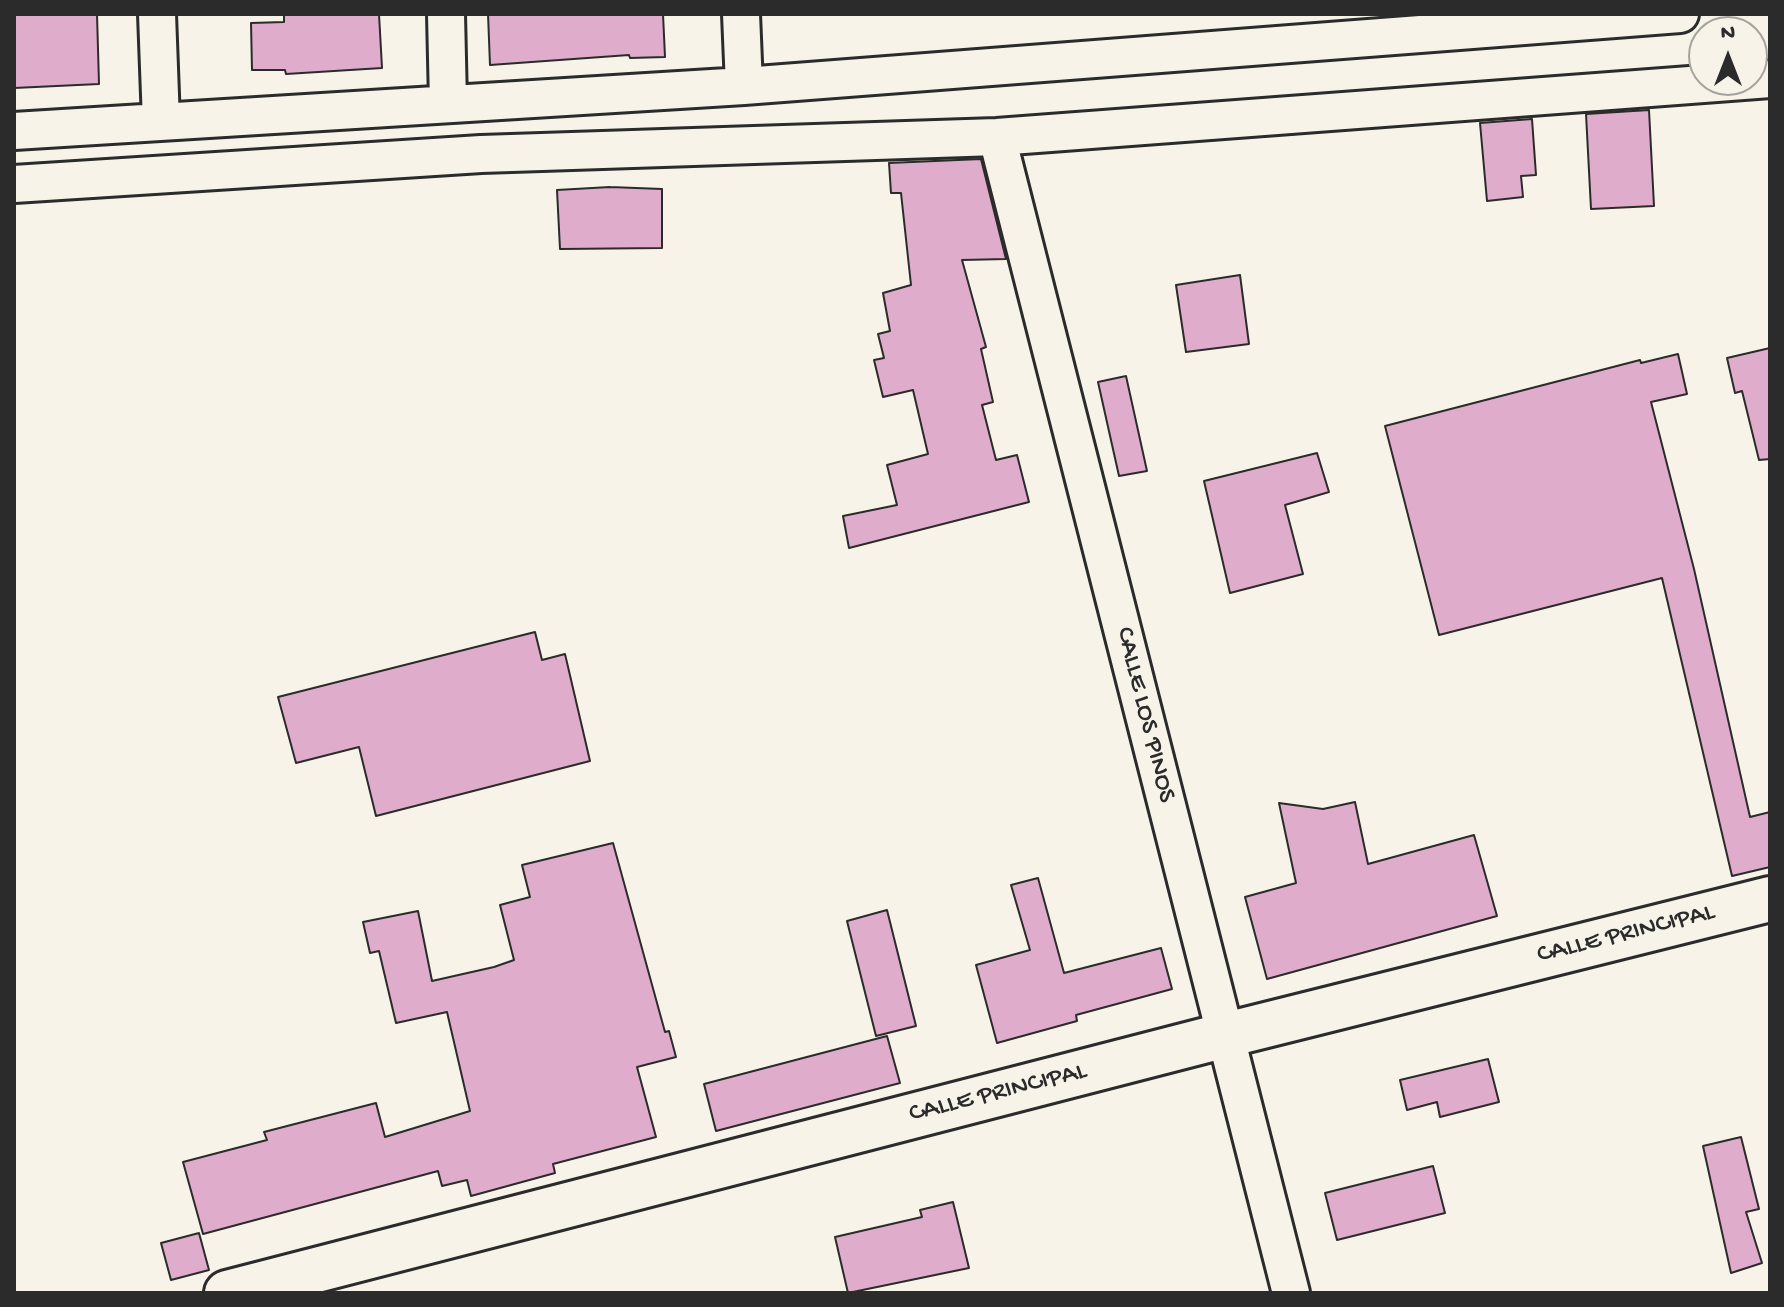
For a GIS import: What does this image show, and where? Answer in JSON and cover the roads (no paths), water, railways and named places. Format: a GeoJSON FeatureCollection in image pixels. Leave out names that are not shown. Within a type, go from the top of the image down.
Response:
{"type":"FeatureCollection","features":[{"type":"Feature","properties":{"kind":"street"},"geometry":{"type":"LineString","coordinates":[[157,14],[161,122]]}},
{"type":"Feature","properties":{"kind":"street"},"geometry":{"type":"LineString","coordinates":[[446,14],[448,103]]}},
{"type":"Feature","properties":{"kind":"street"},"geometry":{"type":"LineString","coordinates":[[741,14],[744,86]]}},
{"type":"Feature","properties":{"kind":"street"},"geometry":{"type":"LineString","coordinates":[[14,131],[744,86],[1680,14]]}},
{"type":"Feature","properties":{"kind":"street"},"geometry":{"type":"LineString","coordinates":[[14,184],[481,154],[997,137],[1770,79]]}},
{"type":"Feature","properties":{"kind":"street","name":"CALLE LOS PINOS"},"geometry":{"type":"LineString","coordinates":[[997,137],[1291,1293]]}},
{"type":"Feature","properties":{"kind":"street","name":"CALLE PRINCIPAL"},"geometry":{"type":"LineString","coordinates":[[227,1293],[1226,1035],[1770,899]]}}]}
